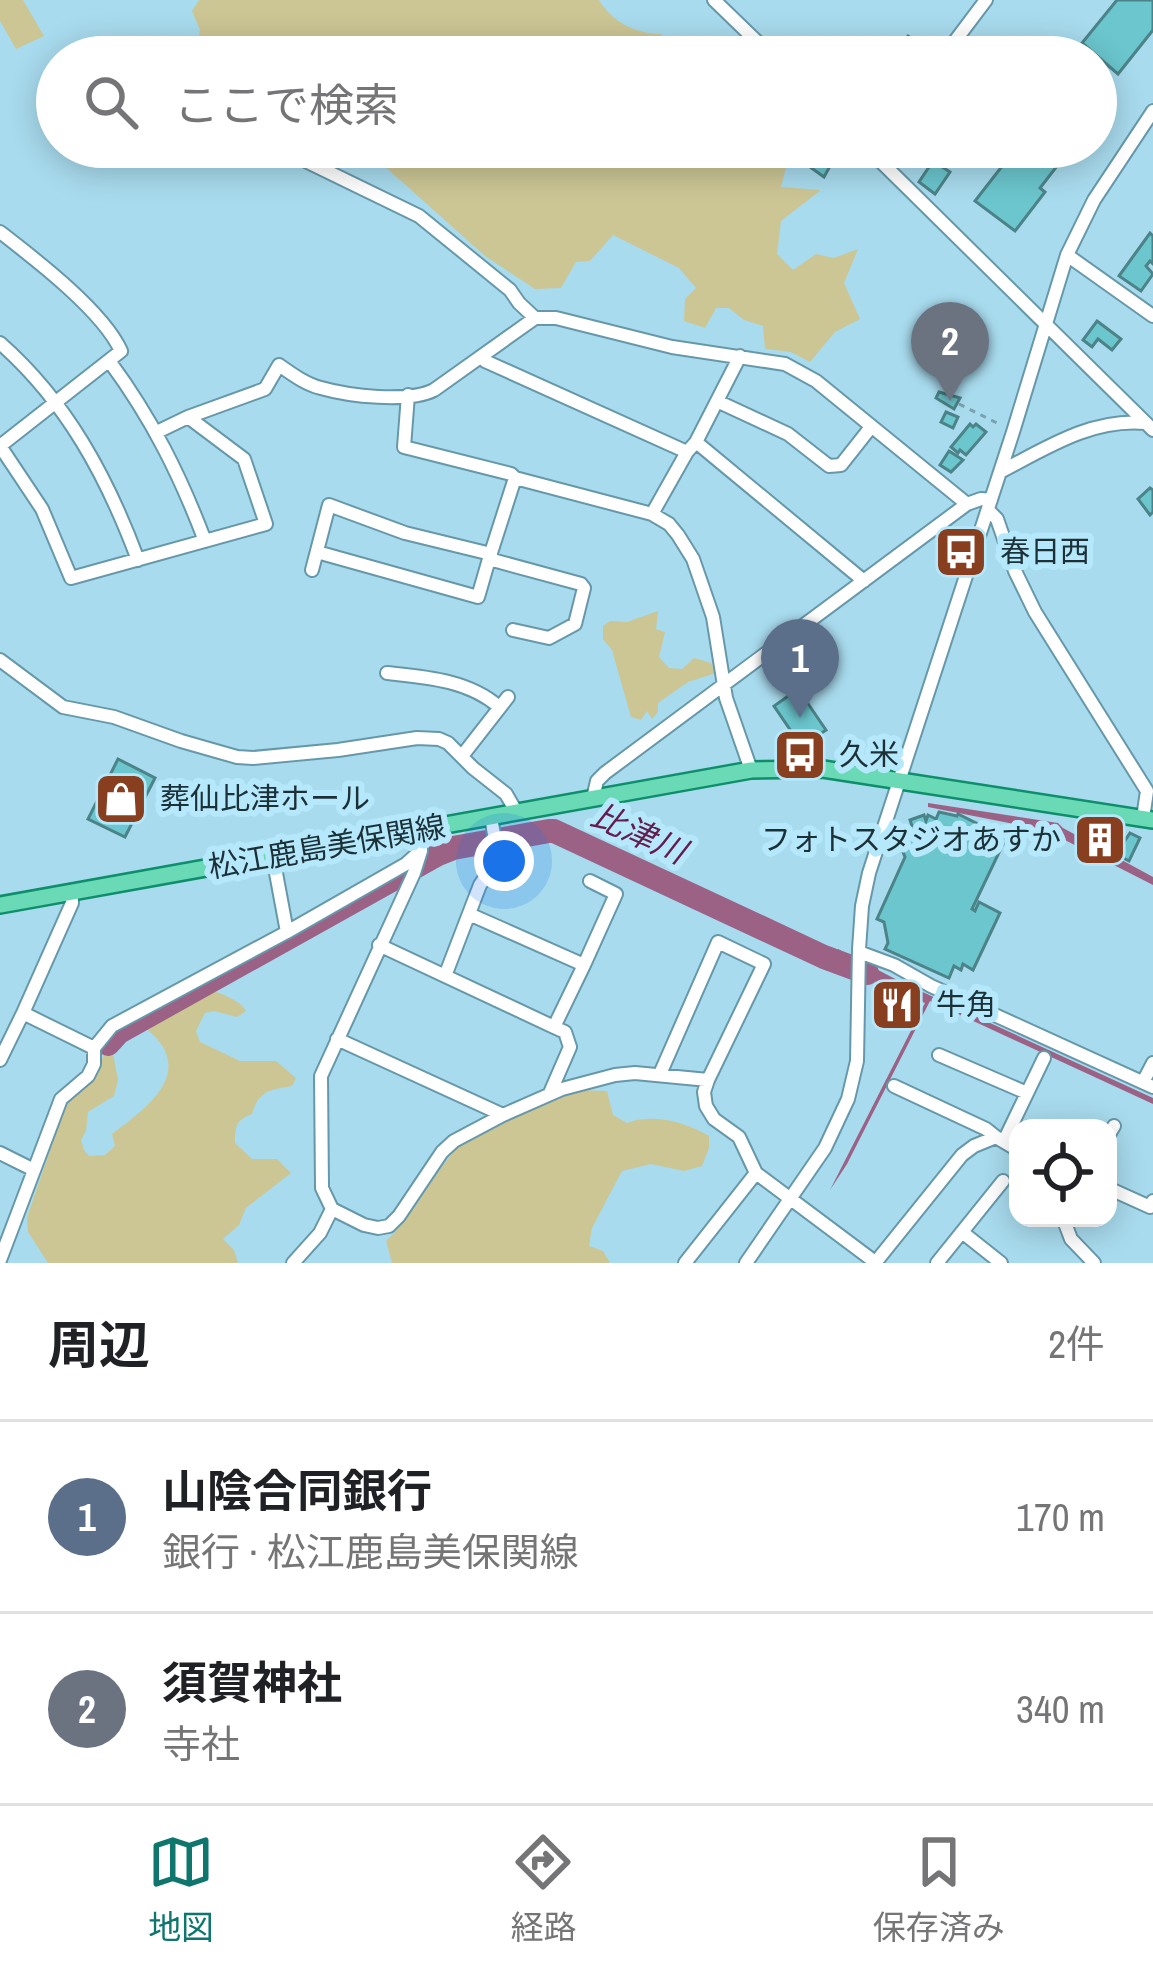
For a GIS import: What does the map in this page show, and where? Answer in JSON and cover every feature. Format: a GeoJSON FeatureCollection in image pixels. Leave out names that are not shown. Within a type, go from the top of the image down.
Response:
{"type":"FeatureCollection","features":[{"type":"Feature","properties":{"kind":"main road","name":"松江鹿島美保関線"},"geometry":{"type":"LineString","coordinates":[[0,905],[751,770],[824,769],[1148,819]]}},
{"type":"Feature","properties":{"kind":"street"},"geometry":{"type":"LineString","coordinates":[[959,36],[986,0]]}},
{"type":"Feature","properties":{"kind":"street"},"geometry":{"type":"LineString","coordinates":[[721,3],[753,36]]}},
{"type":"Feature","properties":{"kind":"street"},"geometry":{"type":"LineString","coordinates":[[1117,162],[1153,111]]}},
{"type":"Feature","properties":{"kind":"street"},"geometry":{"type":"LineString","coordinates":[[320,168],[418,216],[510,290],[535,318]]}},
{"type":"Feature","properties":{"kind":"street"},"geometry":{"type":"LineString","coordinates":[[891,168],[1149,426]]}},
{"type":"Feature","properties":{"kind":"street"},"geometry":{"type":"LineString","coordinates":[[746,1263],[825,1148],[848,1099],[857,1060],[857,978],[869,873],[1067,255],[1113,168]]}},
{"type":"Feature","properties":{"kind":"street"},"geometry":{"type":"LineString","coordinates":[[0,232],[74,294],[121,350],[0,446],[42,508],[71,578],[266,524],[244,459],[188,417]]}},
{"type":"Feature","properties":{"kind":"street"},"geometry":{"type":"LineString","coordinates":[[1067,255],[1153,316]]}},
{"type":"Feature","properties":{"kind":"street"},"geometry":{"type":"LineString","coordinates":[[157,432],[265,389],[279,365],[322,388],[370,396],[428,393],[535,318],[556,318],[671,347],[796,368],[967,504]]}},
{"type":"Feature","properties":{"kind":"street"},"geometry":{"type":"LineString","coordinates":[[0,343],[56,403],[100,471],[138,560]]}},
{"type":"Feature","properties":{"kind":"street"},"geometry":{"type":"LineString","coordinates":[[482,356],[520,379],[691,447],[864,580]]}},
{"type":"Feature","properties":{"kind":"street"},"geometry":{"type":"LineString","coordinates":[[652,514],[740,356]]}},
{"type":"Feature","properties":{"kind":"street"},"geometry":{"type":"LineString","coordinates":[[110,362],[157,432],[205,541]]}},
{"type":"Feature","properties":{"kind":"street"},"geometry":{"type":"LineString","coordinates":[[408,395],[404,447],[652,514],[669,524],[693,559],[713,616],[726,698],[751,770]]}},
{"type":"Feature","properties":{"kind":"street"},"geometry":{"type":"LineString","coordinates":[[718,402],[788,434],[835,467],[871,427]]}},
{"type":"Feature","properties":{"kind":"street"},"geometry":{"type":"LineString","coordinates":[[1000,472],[1089,429],[1119,422],[1149,426]]}},
{"type":"Feature","properties":{"kind":"street"},"geometry":{"type":"LineString","coordinates":[[317,552],[478,597],[515,478]]}},
{"type":"Feature","properties":{"kind":"street"},"geometry":{"type":"LineString","coordinates":[[593,798],[605,772],[967,504],[981,499],[997,519],[1035,612],[1147,791],[1148,819]]}},
{"type":"Feature","properties":{"kind":"street"},"geometry":{"type":"LineString","coordinates":[[312,571],[329,505],[584,588],[575,624],[549,638],[513,630]]}},
{"type":"Feature","properties":{"kind":"street"},"geometry":{"type":"LineString","coordinates":[[0,660],[63,707],[114,717],[237,757],[439,739],[506,794],[517,813]]}},
{"type":"Feature","properties":{"kind":"street"},"geometry":{"type":"LineString","coordinates":[[387,673],[440,679],[503,702],[462,756]]}},
{"type":"Feature","properties":{"kind":"street"},"geometry":{"type":"LineString","coordinates":[[445,976],[480,886],[493,866],[491,817]]}},
{"type":"Feature","properties":{"kind":"street"},"geometry":{"type":"LineString","coordinates":[[421,830],[414,873],[324,1066],[320,1088],[322,1188],[332,1209],[364,1225],[388,1226],[454,1141],[584,1082],[615,1075],[660,1074],[709,1080]]}},
{"type":"Feature","properties":{"kind":"street"},"geometry":{"type":"LineString","coordinates":[[0,1259],[61,1099],[88,1076],[94,1048],[112,1026],[420,854]]}},
{"type":"Feature","properties":{"kind":"street"},"geometry":{"type":"LineString","coordinates":[[273,856],[287,932]]}},
{"type":"Feature","properties":{"kind":"street"},"geometry":{"type":"LineString","coordinates":[[554,1027],[616,894],[590,881]]}},
{"type":"Feature","properties":{"kind":"street"},"geometry":{"type":"LineString","coordinates":[[0,1060],[72,903],[72,892]]}},
{"type":"Feature","properties":{"kind":"street"},"geometry":{"type":"LineString","coordinates":[[469,914],[584,965]]}},
{"type":"Feature","properties":{"kind":"street"},"geometry":{"type":"LineString","coordinates":[[660,1074],[718,942],[764,964],[704,1092],[706,1106],[714,1119],[739,1136],[756,1173],[875,1262],[962,1155],[974,1146],[1000,1139],[1044,1058]]}},
{"type":"Feature","properties":{"kind":"street"},"geometry":{"type":"LineString","coordinates":[[380,945],[565,1032],[570,1046],[549,1094]]}},
{"type":"Feature","properties":{"kind":"street"},"geometry":{"type":"LineString","coordinates":[[859,953],[894,965],[1148,1085],[1153,1063]]}},
{"type":"Feature","properties":{"kind":"street"},"geometry":{"type":"LineString","coordinates":[[23,1013],[94,1048]]}},
{"type":"Feature","properties":{"kind":"street"},"geometry":{"type":"LineString","coordinates":[[337,1039],[503,1115]]}},
{"type":"Feature","properties":{"kind":"street"},"geometry":{"type":"LineString","coordinates":[[939,1055],[1027,1093]]}},
{"type":"Feature","properties":{"kind":"street"},"geometry":{"type":"LineString","coordinates":[[894,1086],[1009,1144]]}},
{"type":"Feature","properties":{"kind":"street"},"geometry":{"type":"LineString","coordinates":[[0,1154],[34,1170]]}},
{"type":"Feature","properties":{"kind":"street"},"geometry":{"type":"LineString","coordinates":[[685,1263],[756,1173]]}},
{"type":"Feature","properties":{"kind":"street"},"geometry":{"type":"LineString","coordinates":[[938,1263],[1003,1181]]}},
{"type":"Feature","properties":{"kind":"street"},"geometry":{"type":"LineString","coordinates":[[1117,1191],[1150,1207],[1153,1201]]}},
{"type":"Feature","properties":{"kind":"street"},"geometry":{"type":"LineString","coordinates":[[293,1263],[320,1233],[332,1209]]}},
{"type":"Feature","properties":{"kind":"street"},"geometry":{"type":"LineString","coordinates":[[1066,1227],[1071,1239],[1094,1263]]}},
{"type":"Feature","properties":{"kind":"street"},"geometry":{"type":"LineString","coordinates":[[962,1232],[1001,1263]]}},
{"type":"Feature","properties":{"kind":"path"},"geometry":{"type":"LineString","coordinates":[[959,404],[1013,431]]}},
{"type":"Feature","properties":{"kind":"shaded area"},"geometry":{"type":"Polygon","coordinates":[[[0,0],[23,0],[44,36],[16,49],[0,21],[0,0]]]}},
{"type":"Feature","properties":{"kind":"shaded area"},"geometry":{"type":"Polygon","coordinates":[[[199,0],[599,0],[625,25],[662,36],[199,36],[192,11],[199,0]]]}},
{"type":"Feature","properties":{"kind":"shaded area"},"geometry":{"type":"Polygon","coordinates":[[[387,168],[786,168],[781,187],[821,190],[781,221],[777,254],[793,270],[816,254],[834,258],[858,249],[844,283],[860,319],[835,332],[810,362],[791,352],[765,349],[763,326],[729,308],[716,308],[705,328],[684,321],[685,299],[696,288],[679,268],[613,235],[590,261],[576,262],[561,288],[535,289],[485,256],[387,168]]]}},
{"type":"Feature","properties":{"kind":"shaded area"},"geometry":{"type":"Polygon","coordinates":[[[658,611],[656,629],[665,632],[659,657],[669,668],[682,669],[694,658],[711,663],[716,673],[688,682],[658,703],[652,719],[647,711],[641,720],[631,717],[612,650],[603,639],[603,626],[658,611]]]}},
{"type":"Feature","properties":{"kind":"shaded area"},"geometry":{"type":"Polygon","coordinates":[[[928,803],[1058,823],[1153,877],[1153,885],[1055,832],[928,807],[928,803]]]}},
{"type":"Feature","properties":{"kind":"shaded area"},"geometry":{"type":"Polygon","coordinates":[[[838,949],[1153,1098],[1153,1104],[930,1001],[830,1190],[925,1003],[837,965],[838,949]]]}},
{"type":"Feature","properties":{"kind":"shaded area"},"geometry":{"type":"Polygon","coordinates":[[[209,991],[230,998],[246,1011],[237,1017],[205,1013],[196,1031],[200,1042],[240,1061],[276,1061],[296,1078],[292,1086],[262,1096],[236,1128],[235,1143],[252,1159],[277,1159],[291,1173],[246,1208],[239,1225],[223,1239],[238,1263],[48,1263],[28,1232],[27,1217],[69,1100],[92,1079],[105,1053],[113,1054],[118,1080],[114,1096],[88,1112],[81,1140],[89,1156],[105,1155],[115,1146],[112,1134],[154,1098],[168,1071],[159,1042],[143,1026],[209,991]]]}},
{"type":"Feature","properties":{"kind":"shaded area"},"geometry":{"type":"Polygon","coordinates":[[[580,1090],[607,1091],[613,1115],[627,1123],[669,1120],[709,1136],[702,1166],[684,1171],[651,1164],[622,1171],[592,1228],[589,1246],[603,1251],[610,1263],[392,1263],[386,1241],[454,1152],[495,1125],[580,1090]]]}},
{"type":"Feature","properties":{"kind":"building"},"geometry":{"type":"Polygon","coordinates":[[[1117,0],[1153,0],[1153,30],[1118,74],[1117,36],[1088,36],[1117,0]]]}},
{"type":"Feature","properties":{"kind":"building"},"geometry":{"type":"Polygon","coordinates":[[[928,168],[950,172],[935,194],[919,182],[928,168]]]}},
{"type":"Feature","properties":{"kind":"building"},"geometry":{"type":"Polygon","coordinates":[[[1001,168],[1056,168],[1040,188],[1045,192],[1015,231],[975,201],[1001,168]]]}},
{"type":"Feature","properties":{"kind":"building"},"geometry":{"type":"Polygon","coordinates":[[[1150,233],[1153,264],[1150,261],[1146,266],[1153,274],[1141,291],[1119,276],[1150,233]]]}},
{"type":"Feature","properties":{"kind":"building"},"geometry":{"type":"Polygon","coordinates":[[[1097,321],[1121,339],[1112,350],[1098,339],[1092,347],[1083,340],[1097,321]]]}},
{"type":"Feature","properties":{"kind":"building"},"geometry":{"type":"Polygon","coordinates":[[[939,392],[960,398],[954,409],[936,398],[939,392]]]}},
{"type":"Feature","properties":{"kind":"building"},"geometry":{"type":"Polygon","coordinates":[[[946,412],[958,417],[953,428],[941,422],[946,412]]]}},
{"type":"Feature","properties":{"kind":"building"},"geometry":{"type":"Polygon","coordinates":[[[970,424],[986,432],[966,455],[958,453],[951,447],[970,424]]]}},
{"type":"Feature","properties":{"kind":"building"},"geometry":{"type":"Polygon","coordinates":[[[949,451],[963,460],[951,472],[940,465],[949,451]]]}},
{"type":"Feature","properties":{"kind":"building"},"geometry":{"type":"Polygon","coordinates":[[[1150,488],[1153,512],[1150,515],[1138,499],[1150,488]]]}},
{"type":"Feature","properties":{"kind":"building"},"geometry":{"type":"Polygon","coordinates":[[[798,689],[826,730],[804,750],[774,706],[798,689]]]}},
{"type":"Feature","properties":{"kind":"building","name":"葬仙比津ホール"},"geometry":{"type":"Polygon","coordinates":[[[118,759],[155,778],[125,837],[88,819],[118,759]]]}},
{"type":"Feature","properties":{"kind":"building"},"geometry":{"type":"Polygon","coordinates":[[[939,812],[958,814],[1006,838],[972,909],[979,902],[1000,913],[973,970],[963,964],[961,970],[954,966],[949,978],[885,949],[884,922],[877,919],[905,857],[901,847],[908,844],[903,832],[913,829],[910,820],[924,815],[926,821],[928,815],[936,819],[939,812]]]}},
{"type":"Feature","properties":{"kind":"building","name":"フォトスタジオあすか"},"geometry":{"type":"Polygon","coordinates":[[[1087,827],[1102,829],[1105,837],[1116,842],[1110,853],[1084,837],[1087,827]]]}},
{"type":"Feature","properties":{"kind":"building"},"geometry":{"type":"Polygon","coordinates":[[[1130,833],[1140,838],[1129,861],[1116,854],[1130,833]]]}},
{"type":"Feature","properties":{"kind":"building","name":"牛角"},"geometry":{"type":"Polygon","coordinates":[[[889,988],[915,998],[903,1024],[880,1013],[889,988]]]}},
{"type":"Feature","properties":{"kind":"waterway","name":"比津川"},"geometry":{"type":"LineString","coordinates":[[108,1044],[119,1032],[438,854],[549,831],[867,973]]}},
{"type":"Feature","properties":{"kind":"place","name":"須賀神社"},"geometry":{"type":"Point","coordinates":[950,401]}},
{"type":"Feature","properties":{"kind":"place","name":"春日西"},"geometry":{"type":"Point","coordinates":[961,552]}},
{"type":"Feature","properties":{"kind":"place","name":"山陰合同銀行"},"geometry":{"type":"Point","coordinates":[800,718]}},
{"type":"Feature","properties":{"kind":"place","name":"久米"},"geometry":{"type":"Point","coordinates":[800,755]}},
{"type":"Feature","properties":{"kind":"place","name":"葬仙比津ホール"},"geometry":{"type":"Point","coordinates":[121,799]}},
{"type":"Feature","properties":{"kind":"place","name":"フォトスタジオあすか"},"geometry":{"type":"Point","coordinates":[1100,840]}},
{"type":"Feature","properties":{"kind":"place","name":"牛角"},"geometry":{"type":"Point","coordinates":[897,1005]}}]}
